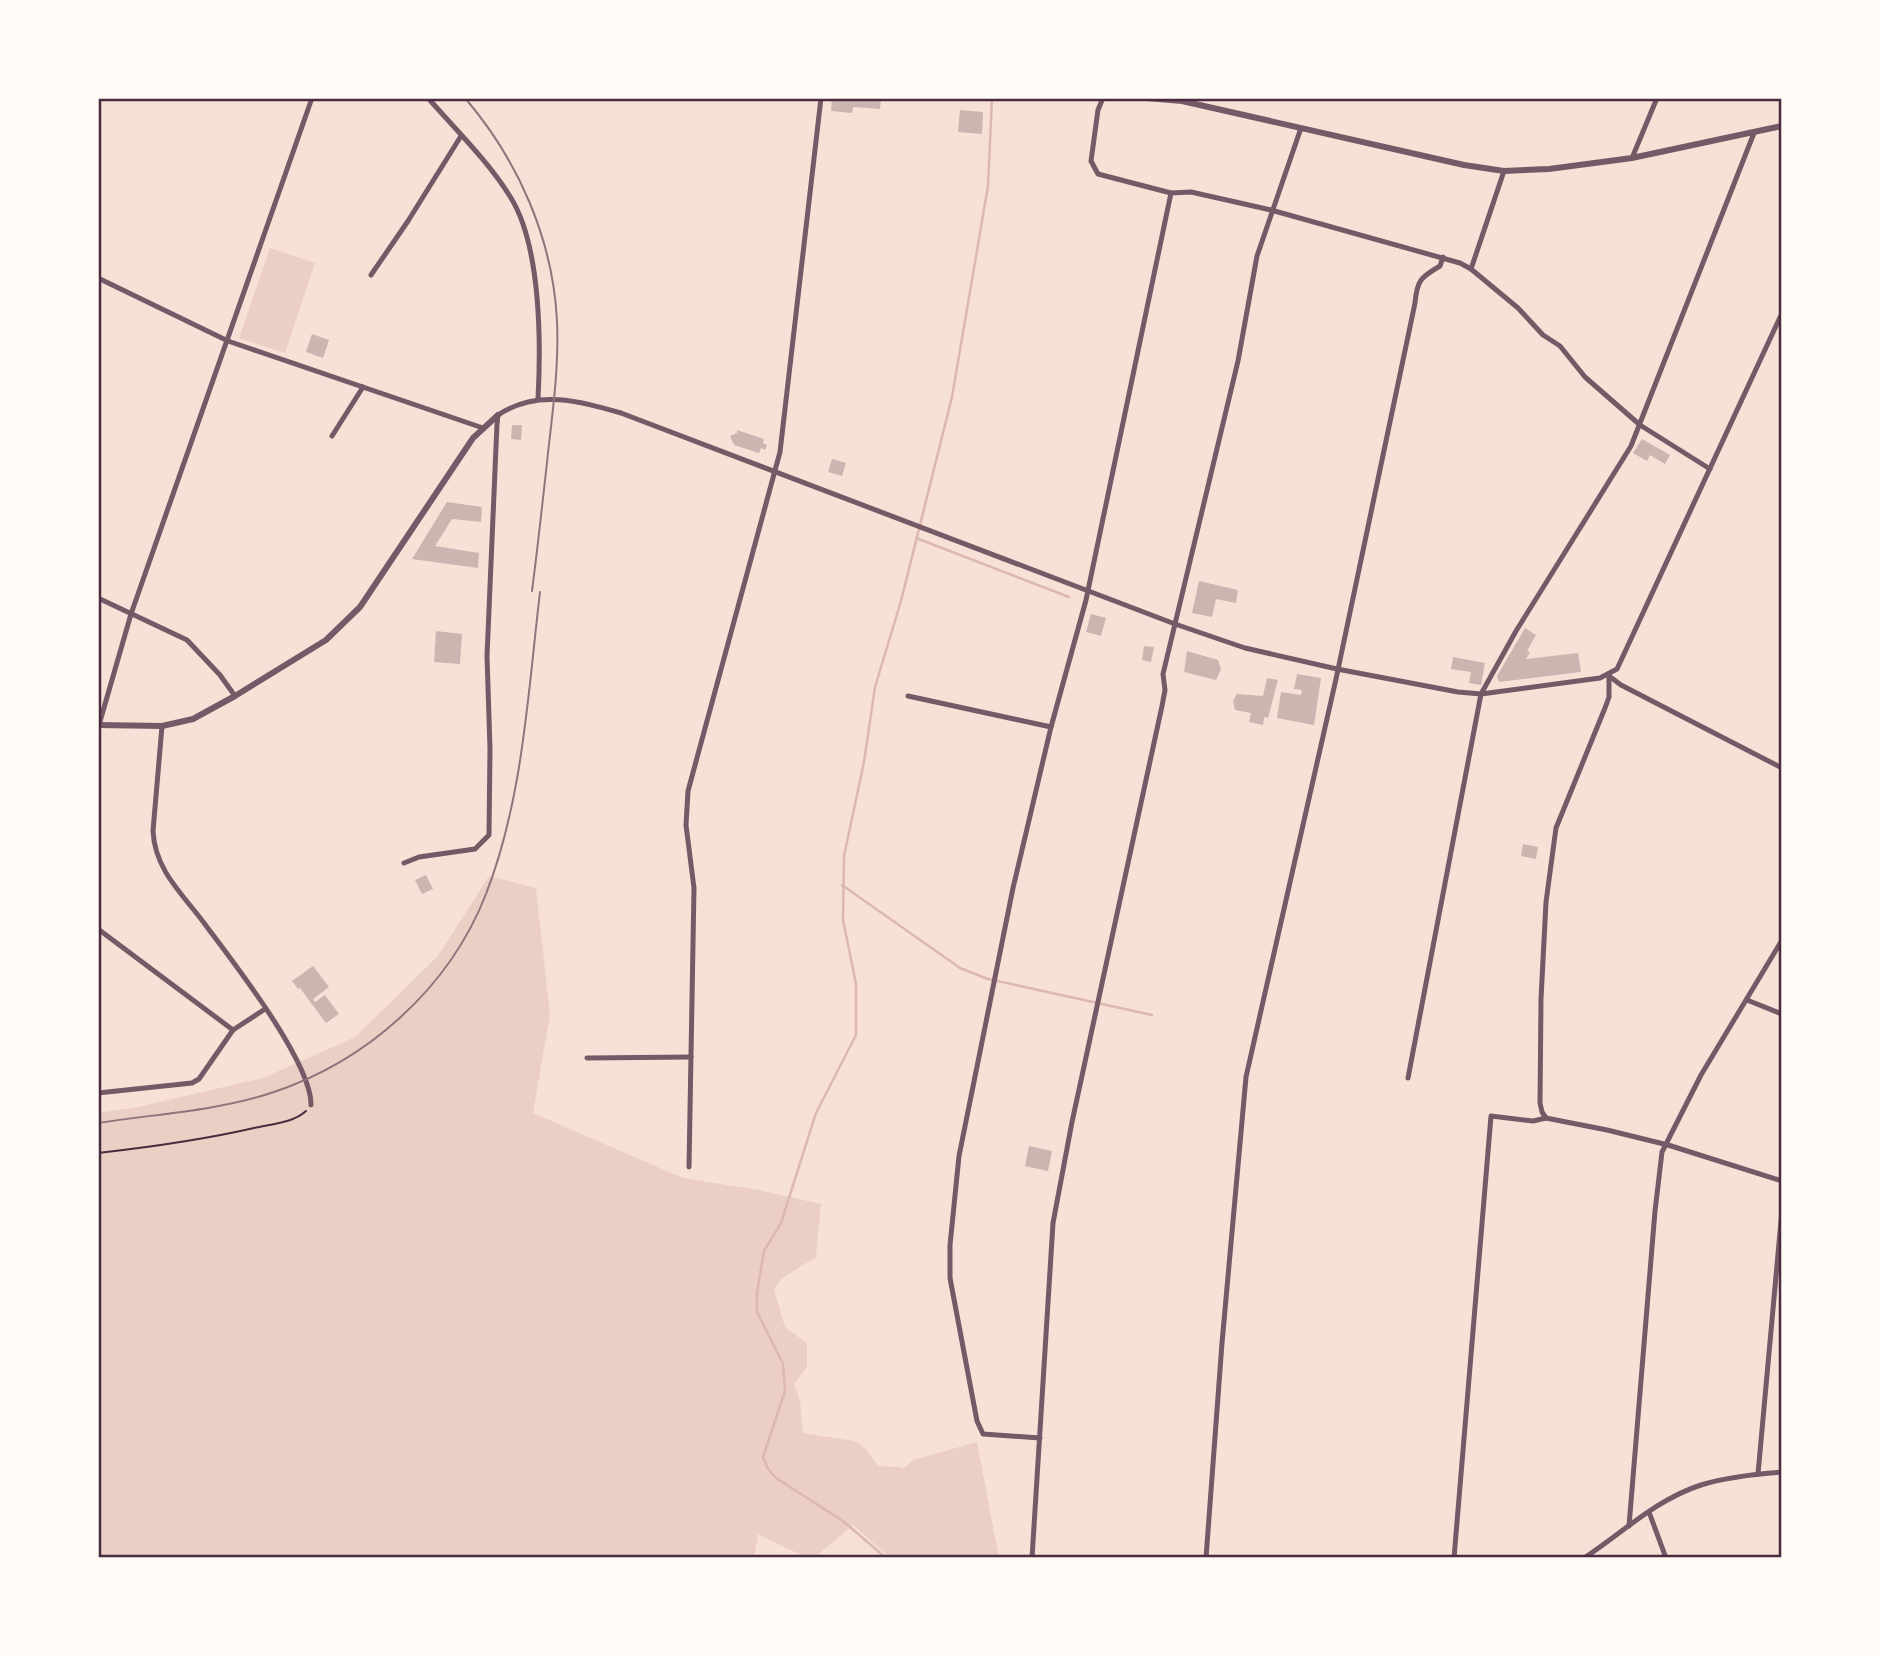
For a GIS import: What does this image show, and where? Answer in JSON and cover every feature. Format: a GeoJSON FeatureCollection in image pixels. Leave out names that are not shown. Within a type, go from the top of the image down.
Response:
{"type":"FeatureCollection","features":[{"type":"Feature","properties":{"kind":"street"},"geometry":{"type":"LineString","coordinates":[[313,98],[131,614],[98,725],[162,726],[193,719],[313,649],[349,621],[360,607],[472,438],[514,405],[563,398],[621,413],[1175,624],[1245,648],[1337,669],[1481,694],[1580,682],[1609,675],[1617,669],[1623,658],[1782,313]]}},
{"type":"Feature","properties":{"kind":"street"},"geometry":{"type":"LineString","coordinates":[[428,98],[511,198],[521,218],[530,249],[535,290],[540,352],[538,400]]}},
{"type":"Feature","properties":{"kind":"street"},"geometry":{"type":"LineString","coordinates":[[690,1167],[694,888],[686,825],[688,791],[779,452],[821,98]]}},
{"type":"Feature","properties":{"kind":"street"},"geometry":{"type":"LineString","coordinates":[[1103,98],[1098,110],[1091,161],[1095,171],[1103,177],[1171,193],[1191,192],[1271,210],[1443,257],[1471,270],[1518,307],[1543,335],[1560,346],[1585,377],[1640,425],[1710,469]]}},
{"type":"Feature","properties":{"kind":"street"},"geometry":{"type":"LineString","coordinates":[[1147,98],[1182,101],[1464,165],[1504,171],[1549,169],[1632,158],[1782,126]]}},
{"type":"Feature","properties":{"kind":"street"},"geometry":{"type":"LineString","coordinates":[[1632,158],[1657,98]]}},
{"type":"Feature","properties":{"kind":"street"},"geometry":{"type":"LineString","coordinates":[[1032,1558],[1053,1223],[1162,706],[1165,690],[1163,674],[1238,361],[1257,256],[1301,128]]}},
{"type":"Feature","properties":{"kind":"street"},"geometry":{"type":"LineString","coordinates":[[1408,1078],[1481,694],[1516,631],[1631,446],[1754,133]]}},
{"type":"Feature","properties":{"kind":"street"},"geometry":{"type":"LineString","coordinates":[[371,275],[461,136]]}},
{"type":"Feature","properties":{"kind":"street"},"geometry":{"type":"LineString","coordinates":[[1471,270],[1504,171]]}},
{"type":"Feature","properties":{"kind":"street"},"geometry":{"type":"LineString","coordinates":[[1040,1438],[983,1434],[977,1421],[950,1278],[950,1245],[959,1156],[1013,888],[1051,727],[1088,590],[1171,193]]}},
{"type":"Feature","properties":{"kind":"street"},"geometry":{"type":"LineString","coordinates":[[1206,1558],[1246,1077],[1337,669],[1416,290],[1420,278],[1440,266],[1443,257]]}},
{"type":"Feature","properties":{"kind":"street"},"geometry":{"type":"LineString","coordinates":[[98,278],[228,341],[483,428]]}},
{"type":"Feature","properties":{"kind":"street"},"geometry":{"type":"LineString","coordinates":[[332,436],[363,387]]}},
{"type":"Feature","properties":{"kind":"street"},"geometry":{"type":"LineString","coordinates":[[404,863],[419,857],[475,849],[489,835],[487,656],[498,415]]}},
{"type":"Feature","properties":{"kind":"street"},"geometry":{"type":"LineString","coordinates":[[98,598],[187,640],[207,660],[235,696]]}},
{"type":"Feature","properties":{"kind":"street"},"geometry":{"type":"LineString","coordinates":[[1609,675],[1626,688],[1782,768]]}},
{"type":"Feature","properties":{"kind":"street"},"geometry":{"type":"LineString","coordinates":[[1546,1118],[1540,1103],[1541,999],[1546,901],[1551,862],[1556,828],[1609,697],[1609,675]]}},
{"type":"Feature","properties":{"kind":"street"},"geometry":{"type":"LineString","coordinates":[[908,696],[1051,727]]}},
{"type":"Feature","properties":{"kind":"street"},"geometry":{"type":"LineString","coordinates":[[162,726],[153,831],[153,842],[160,863],[289,1044],[309,1088],[311,1105]]}},
{"type":"Feature","properties":{"kind":"street"},"geometry":{"type":"LineString","coordinates":[[98,929],[233,1030]]}},
{"type":"Feature","properties":{"kind":"street"},"geometry":{"type":"LineString","coordinates":[[1629,1526],[1662,1152],[1668,1145],[1701,1075],[1782,940]]}},
{"type":"Feature","properties":{"kind":"street"},"geometry":{"type":"LineString","coordinates":[[1747,1000],[1782,1014]]}},
{"type":"Feature","properties":{"kind":"street"},"geometry":{"type":"LineString","coordinates":[[98,1093],[192,1083],[199,1079],[233,1030],[265,1009]]}},
{"type":"Feature","properties":{"kind":"street"},"geometry":{"type":"LineString","coordinates":[[587,1058],[691,1057]]}},
{"type":"Feature","properties":{"kind":"street"},"geometry":{"type":"LineString","coordinates":[[1454,1558],[1491,1115],[1533,1121],[1546,1118],[1668,1145],[1782,1181]]}},
{"type":"Feature","properties":{"kind":"street"},"geometry":{"type":"LineString","coordinates":[[1758,1474],[1782,1210]]}},
{"type":"Feature","properties":{"kind":"street"},"geometry":{"type":"LineString","coordinates":[[1586,1558],[1649,1512],[1700,1485],[1782,1472]]}},
{"type":"Feature","properties":{"kind":"street"},"geometry":{"type":"LineString","coordinates":[[1649,1512],[1665,1558]]}},
{"type":"Feature","properties":{"kind":"path"},"geometry":{"type":"LineString","coordinates":[[98,1153],[172,1145],[277,1123],[302,1115],[311,1105]]}},
{"type":"Feature","properties":{"kind":"shaded area"},"geometry":{"type":"Polygon","coordinates":[[[270,248],[315,263],[285,353],[239,338],[270,248]]]}},
{"type":"Feature","properties":{"kind":"shaded area"},"geometry":{"type":"Polygon","coordinates":[[[489,876],[536,888],[550,1014],[533,1113],[683,1178],[759,1190],[821,1204],[816,1257],[781,1279],[774,1290],[785,1327],[807,1343],[807,1367],[794,1384],[800,1401],[803,1433],[855,1441],[866,1449],[878,1466],[903,1469],[913,1460],[977,1442],[999,1558],[890,1558],[853,1525],[814,1558],[807,1558],[758,1534],[754,1558],[98,1558],[98,1113],[138,1107],[263,1078],[355,1037],[438,956],[489,876]]]}},
{"type":"Feature","properties":{"kind":"building"},"geometry":{"type":"Polygon","coordinates":[[[832,98],[881,98],[880,109],[853,107],[852,113],[831,111],[832,98]]]}},
{"type":"Feature","properties":{"kind":"building"},"geometry":{"type":"Polygon","coordinates":[[[960,110],[983,112],[982,134],[958,132],[960,110]]]}},
{"type":"Feature","properties":{"kind":"building"},"geometry":{"type":"Polygon","coordinates":[[[312,334],[329,340],[323,358],[306,352],[312,334]]]}},
{"type":"Feature","properties":{"kind":"building"},"geometry":{"type":"Polygon","coordinates":[[[512,425],[522,425],[521,440],[511,439],[512,425]]]}},
{"type":"Feature","properties":{"kind":"building"},"geometry":{"type":"Polygon","coordinates":[[[737,430],[764,439],[763,443],[767,445],[765,450],[761,448],[759,453],[734,445],[730,436],[737,433],[737,430]]]}},
{"type":"Feature","properties":{"kind":"building"},"geometry":{"type":"Polygon","coordinates":[[[1642,439],[1670,455],[1665,464],[1650,455],[1647,461],[1633,453],[1642,439]]]}},
{"type":"Feature","properties":{"kind":"building"},"geometry":{"type":"Polygon","coordinates":[[[832,459],[846,463],[842,476],[828,472],[832,459]]]}},
{"type":"Feature","properties":{"kind":"building"},"geometry":{"type":"Polygon","coordinates":[[[447,502],[482,507],[481,522],[452,519],[435,546],[479,553],[478,568],[412,559],[447,502]]]}},
{"type":"Feature","properties":{"kind":"building"},"geometry":{"type":"Polygon","coordinates":[[[1199,581],[1238,590],[1236,603],[1216,599],[1212,617],[1192,613],[1199,581]]]}},
{"type":"Feature","properties":{"kind":"building"},"geometry":{"type":"Polygon","coordinates":[[[1091,614],[1106,618],[1101,636],[1086,632],[1091,614]]]}},
{"type":"Feature","properties":{"kind":"building"},"geometry":{"type":"Polygon","coordinates":[[[1525,628],[1536,635],[1527,651],[1530,652],[1526,659],[1578,653],[1581,672],[1499,682],[1497,676],[1525,628]]]}},
{"type":"Feature","properties":{"kind":"building"},"geometry":{"type":"Polygon","coordinates":[[[436,631],[462,634],[460,664],[434,662],[436,631]]]}},
{"type":"Feature","properties":{"kind":"building"},"geometry":{"type":"Polygon","coordinates":[[[1144,646],[1154,647],[1151,662],[1142,660],[1144,646]]]}},
{"type":"Feature","properties":{"kind":"building"},"geometry":{"type":"Polygon","coordinates":[[[1187,651],[1218,660],[1221,669],[1216,680],[1184,672],[1187,651]]]}},
{"type":"Feature","properties":{"kind":"building"},"geometry":{"type":"Polygon","coordinates":[[[1453,657],[1485,663],[1481,685],[1469,683],[1471,672],[1451,669],[1453,657]]]}},
{"type":"Feature","properties":{"kind":"building"},"geometry":{"type":"Polygon","coordinates":[[[1297,674],[1321,678],[1314,725],[1277,718],[1281,692],[1301,695],[1302,690],[1294,689],[1297,674]]]}},
{"type":"Feature","properties":{"kind":"building"},"geometry":{"type":"Polygon","coordinates":[[[1267,678],[1278,680],[1268,718],[1264,717],[1263,725],[1249,722],[1251,713],[1235,710],[1233,701],[1237,694],[1263,696],[1267,678]]]}},
{"type":"Feature","properties":{"kind":"building"},"geometry":{"type":"Polygon","coordinates":[[[1523,844],[1538,847],[1536,859],[1521,856],[1523,844]]]}},
{"type":"Feature","properties":{"kind":"building"},"geometry":{"type":"Polygon","coordinates":[[[426,875],[433,889],[422,894],[415,880],[426,875]]]}},
{"type":"Feature","properties":{"kind":"building"},"geometry":{"type":"Polygon","coordinates":[[[313,966],[329,987],[313,999],[315,1002],[325,995],[339,1014],[326,1023],[292,981],[313,966]]]}},
{"type":"Feature","properties":{"kind":"building"},"geometry":{"type":"Polygon","coordinates":[[[1029,1146],[1052,1151],[1048,1171],[1025,1166],[1029,1146]]]}},
{"type":"Feature","properties":{"kind":"waterway"},"geometry":{"type":"LineString","coordinates":[[886,1558],[843,1521],[776,1478],[768,1469],[763,1457],[785,1391],[783,1364],[757,1312],[757,1293],[764,1251],[781,1223],[816,1113],[856,1035],[856,984],[843,920],[844,856],[864,762],[875,687],[901,601],[952,397],[988,186],[992,98]]}},
{"type":"Feature","properties":{"kind":"waterway"},"geometry":{"type":"LineString","coordinates":[[916,538],[1069,597]]}},
{"type":"Feature","properties":{"kind":"waterway"},"geometry":{"type":"LineString","coordinates":[[842,885],[960,968],[988,979],[1152,1015]]}},
{"type":"Feature","properties":{"kind":"tram line"},"geometry":{"type":"LineString","coordinates":[[465,98],[501,147],[529,202],[540,231],[554,290],[557,321],[556,371],[532,591]]}},
{"type":"Feature","properties":{"kind":"tram line"},"geometry":{"type":"LineString","coordinates":[[98,1123],[229,1104],[271,1093],[306,1079],[371,1041],[400,1018],[427,991],[470,929],[498,858],[516,783],[540,592]]}}]}
